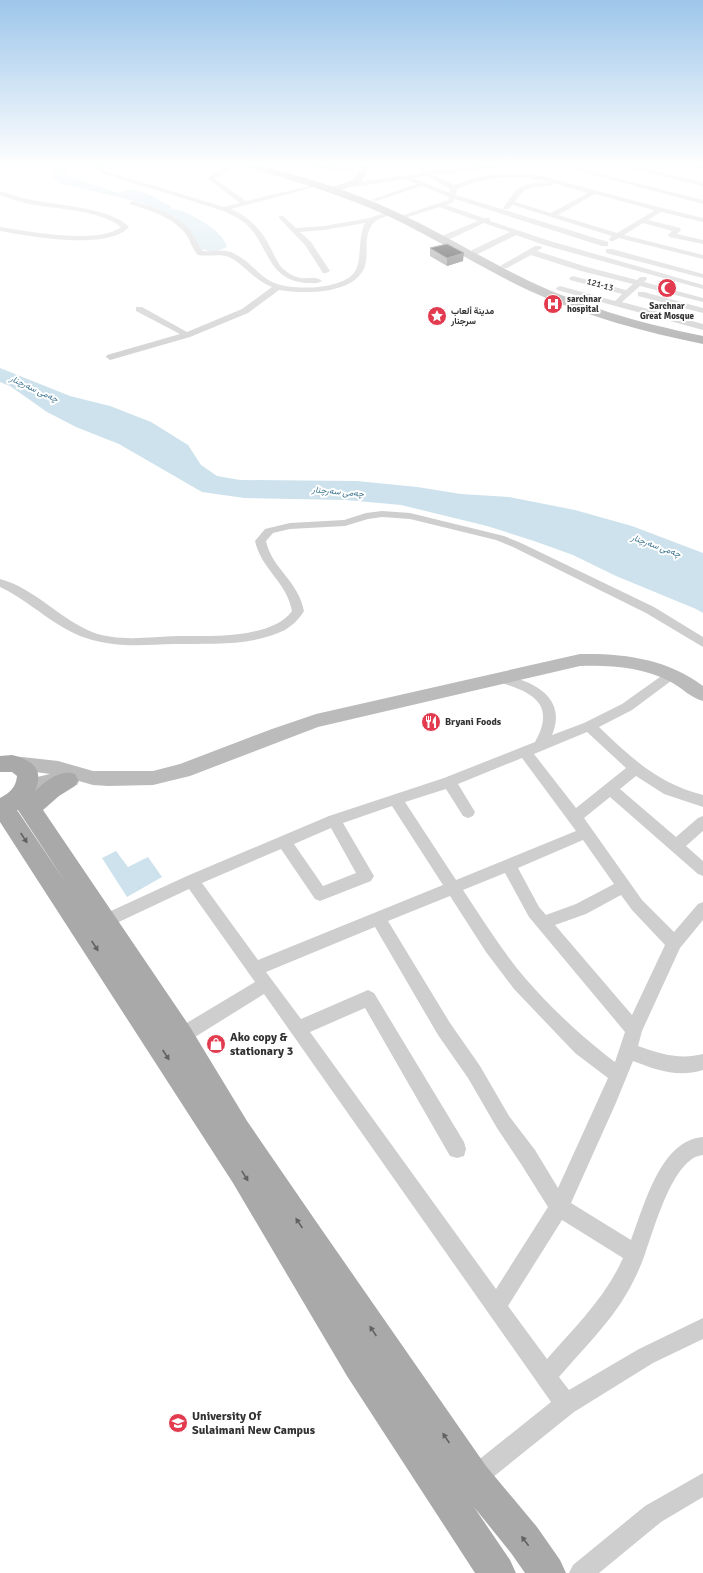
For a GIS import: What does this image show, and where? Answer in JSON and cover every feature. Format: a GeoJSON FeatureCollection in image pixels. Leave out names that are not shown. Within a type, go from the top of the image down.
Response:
{"type":"FeatureCollection","features":[{"type":"Feature","properties":{"kind":"main road"},"geometry":{"type":"LineString","coordinates":[[440,237],[513,278],[550,295],[622,321],[667,333],[703,340]]}},
{"type":"Feature","properties":{"kind":"main road"},"geometry":{"type":"LineString","coordinates":[[447,238],[558,290],[626,317],[703,334]]}},
{"type":"Feature","properties":{"kind":"main road"},"geometry":{"type":"LineString","coordinates":[[16,800],[47,793],[67,780],[93,778],[138,780],[168,775],[183,771],[278,734],[316,721],[566,663],[588,660],[621,661],[644,666],[671,675],[688,684],[703,695]]}},
{"type":"Feature","properties":{"kind":"main road"},"geometry":{"type":"LineString","coordinates":[[4,762],[58,768],[93,778]]}},
{"type":"Feature","properties":{"kind":"main road"},"geometry":{"type":"LineString","coordinates":[[4,762],[25,769],[29,780],[16,800]]}},
{"type":"Feature","properties":{"kind":"main road"},"geometry":{"type":"LineString","coordinates":[[16,800],[106,921],[181,1036],[237,1131],[474,1478],[524,1540],[548,1573]]}},
{"type":"Feature","properties":{"kind":"main road"},"geometry":{"type":"LineString","coordinates":[[16,800],[359,1364],[497,1573]]}},
{"type":"Feature","properties":{"kind":"street"},"geometry":{"type":"LineString","coordinates":[[64,237],[76,237]]}},
{"type":"Feature","properties":{"kind":"street"},"geometry":{"type":"LineString","coordinates":[[190,237],[199,252],[229,255],[236,258],[264,281],[278,287],[295,290],[307,290],[334,286],[355,277],[362,266],[362,245],[364,237]]}},
{"type":"Feature","properties":{"kind":"street"},"geometry":{"type":"LineString","coordinates":[[260,237],[283,274],[300,280],[312,281],[333,278],[350,273],[362,266]]}},
{"type":"Feature","properties":{"kind":"street"},"geometry":{"type":"LineString","coordinates":[[302,237],[326,271]]}},
{"type":"Feature","properties":{"kind":"street"},"geometry":{"type":"LineString","coordinates":[[476,252],[505,237]]}},
{"type":"Feature","properties":{"kind":"street"},"geometry":{"type":"LineString","coordinates":[[577,237],[602,248],[651,273],[703,287]]}},
{"type":"Feature","properties":{"kind":"street"},"geometry":{"type":"LineString","coordinates":[[558,290],[584,268],[602,248],[616,237]]}},
{"type":"Feature","properties":{"kind":"street"},"geometry":{"type":"LineString","coordinates":[[624,237],[703,257]]}},
{"type":"Feature","properties":{"kind":"street"},"geometry":{"type":"LineString","coordinates":[[679,237],[703,242]]}},
{"type":"Feature","properties":{"kind":"street"},"geometry":{"type":"LineString","coordinates":[[532,238],[547,243],[602,248],[703,276]]}},
{"type":"Feature","properties":{"kind":"street"},"geometry":{"type":"LineString","coordinates":[[504,266],[547,243]]}},
{"type":"Feature","properties":{"kind":"street"},"geometry":{"type":"LineString","coordinates":[[616,304],[674,250]]}},
{"type":"Feature","properties":{"kind":"street"},"geometry":{"type":"LineString","coordinates":[[531,252],[703,300]]}},
{"type":"Feature","properties":{"kind":"street","name":"121-13"},"geometry":{"type":"LineString","coordinates":[[573,278],[703,311]]}},
{"type":"Feature","properties":{"kind":"street"},"geometry":{"type":"LineString","coordinates":[[110,357],[187,335],[245,310],[278,287]]}},
{"type":"Feature","properties":{"kind":"street"},"geometry":{"type":"LineString","coordinates":[[558,290],[703,327]]}},
{"type":"Feature","properties":{"kind":"street"},"geometry":{"type":"LineString","coordinates":[[139,309],[187,335]]}},
{"type":"Feature","properties":{"kind":"street"},"geometry":{"type":"LineString","coordinates":[[0,583],[79,631],[100,638],[130,641],[254,636],[286,624],[296,616],[298,611],[297,599],[286,581],[263,552],[260,541],[265,534],[275,529],[290,526],[345,523],[366,516],[400,515],[486,535],[517,545],[650,610],[703,643]]}},
{"type":"Feature","properties":{"kind":"street"},"geometry":{"type":"LineString","coordinates":[[106,921],[192,881],[334,820],[449,782],[589,726],[627,707],[671,675]]}},
{"type":"Feature","properties":{"kind":"street"},"geometry":{"type":"LineString","coordinates":[[499,678],[529,686],[538,693],[548,705],[550,713],[548,728],[532,750]]}},
{"type":"Feature","properties":{"kind":"street"},"geometry":{"type":"LineString","coordinates":[[589,726],[635,769],[664,788],[681,795],[703,801]]}},
{"type":"Feature","properties":{"kind":"street"},"geometry":{"type":"LineString","coordinates":[[532,750],[586,833],[637,905],[674,943]]}},
{"type":"Feature","properties":{"kind":"street"},"geometry":{"type":"LineString","coordinates":[[576,817],[635,769]]}},
{"type":"Feature","properties":{"kind":"street"},"geometry":{"type":"LineString","coordinates":[[449,782],[468,812]]}},
{"type":"Feature","properties":{"kind":"street"},"geometry":{"type":"LineString","coordinates":[[610,789],[703,870]]}},
{"type":"Feature","properties":{"kind":"street"},"geometry":{"type":"LineString","coordinates":[[395,799],[492,947],[520,984],[581,1047],[618,1075]]}},
{"type":"Feature","properties":{"kind":"street"},"geometry":{"type":"LineString","coordinates":[[284,841],[320,894],[366,876],[334,820]]}},
{"type":"Feature","properties":{"kind":"street"},"geometry":{"type":"LineString","coordinates":[[676,846],[703,822]]}},
{"type":"Feature","properties":{"kind":"street"},"geometry":{"type":"LineString","coordinates":[[255,969],[586,833]]}},
{"type":"Feature","properties":{"kind":"street"},"geometry":{"type":"LineString","coordinates":[[509,865],[534,912],[634,1030]]}},
{"type":"Feature","properties":{"kind":"street"},"geometry":{"type":"LineString","coordinates":[[192,881],[566,1404]]}},
{"type":"Feature","properties":{"kind":"street"},"geometry":{"type":"LineString","coordinates":[[543,922],[581,909],[624,886]]}},
{"type":"Feature","properties":{"kind":"street"},"geometry":{"type":"LineString","coordinates":[[496,1307],[559,1207],[609,1099],[628,1051],[634,1030],[657,983],[674,943],[703,909]]}},
{"type":"Feature","properties":{"kind":"street"},"geometry":{"type":"LineString","coordinates":[[378,918],[444,1029],[474,1072],[503,1122],[528,1157],[559,1207],[635,1254]]}},
{"type":"Feature","properties":{"kind":"street"},"geometry":{"type":"LineString","coordinates":[[181,1036],[266,984]]}},
{"type":"Feature","properties":{"kind":"street"},"geometry":{"type":"LineString","coordinates":[[298,1030],[368,998],[457,1150]]}},
{"type":"Feature","properties":{"kind":"street"},"geometry":{"type":"LineString","coordinates":[[628,1051],[675,1065],[686,1066],[703,1062]]}},
{"type":"Feature","properties":{"kind":"street"},"geometry":{"type":"LineString","coordinates":[[546,1376],[604,1309],[620,1286],[635,1254],[667,1176],[678,1159],[688,1150],[703,1146]]}},
{"type":"Feature","properties":{"kind":"street"},"geometry":{"type":"LineString","coordinates":[[474,1478],[566,1404],[646,1356],[703,1328]]}},
{"type":"Feature","properties":{"kind":"street"},"geometry":{"type":"LineString","coordinates":[[581,1573],[653,1514],[703,1484]]}},
{"type":"Feature","properties":{"kind":"water"},"geometry":{"type":"Polygon","coordinates":[[[192,237],[222,237],[227,247],[218,251],[201,249],[192,237]]]}},
{"type":"Feature","properties":{"kind":"water","name":"چەمی سەرچنار"},"geometry":{"type":"Polygon","coordinates":[[[0,368],[70,396],[110,406],[151,422],[188,445],[201,465],[217,476],[240,480],[357,481],[417,487],[461,494],[509,497],[575,510],[632,526],[703,553],[703,613],[616,576],[573,555],[534,541],[487,526],[401,505],[346,500],[244,498],[202,492],[119,444],[76,427],[47,412],[10,386],[0,382],[0,368]]]}},
{"type":"Feature","properties":{"kind":"water"},"geometry":{"type":"Polygon","coordinates":[[[116,851],[128,867],[148,857],[162,877],[127,897],[102,858],[116,851]]]}},
{"type":"Feature","properties":{"kind":"building"},"geometry":{"type":"Polygon","coordinates":[[[447,244],[464,253],[447,258],[430,248],[447,244]]]}},
{"type":"Feature","properties":{"kind":"place","name":"Sarchnar Great Mosque"},"geometry":{"type":"Point","coordinates":[667,288]}},
{"type":"Feature","properties":{"kind":"place","name":"sarchnar hospital"},"geometry":{"type":"Point","coordinates":[553,304]}},
{"type":"Feature","properties":{"kind":"place","name":"مدينة ألعاب سرجنار"},"geometry":{"type":"Point","coordinates":[437,316]}},
{"type":"Feature","properties":{"kind":"place","name":"Bryani Foods"},"geometry":{"type":"Point","coordinates":[431,722]}},
{"type":"Feature","properties":{"kind":"place","name":"Ako copy & stationary 3"},"geometry":{"type":"Point","coordinates":[216,1044]}},
{"type":"Feature","properties":{"kind":"place","name":"University Of Sulaimani New Campus"},"geometry":{"type":"Point","coordinates":[178,1423]}}]}
